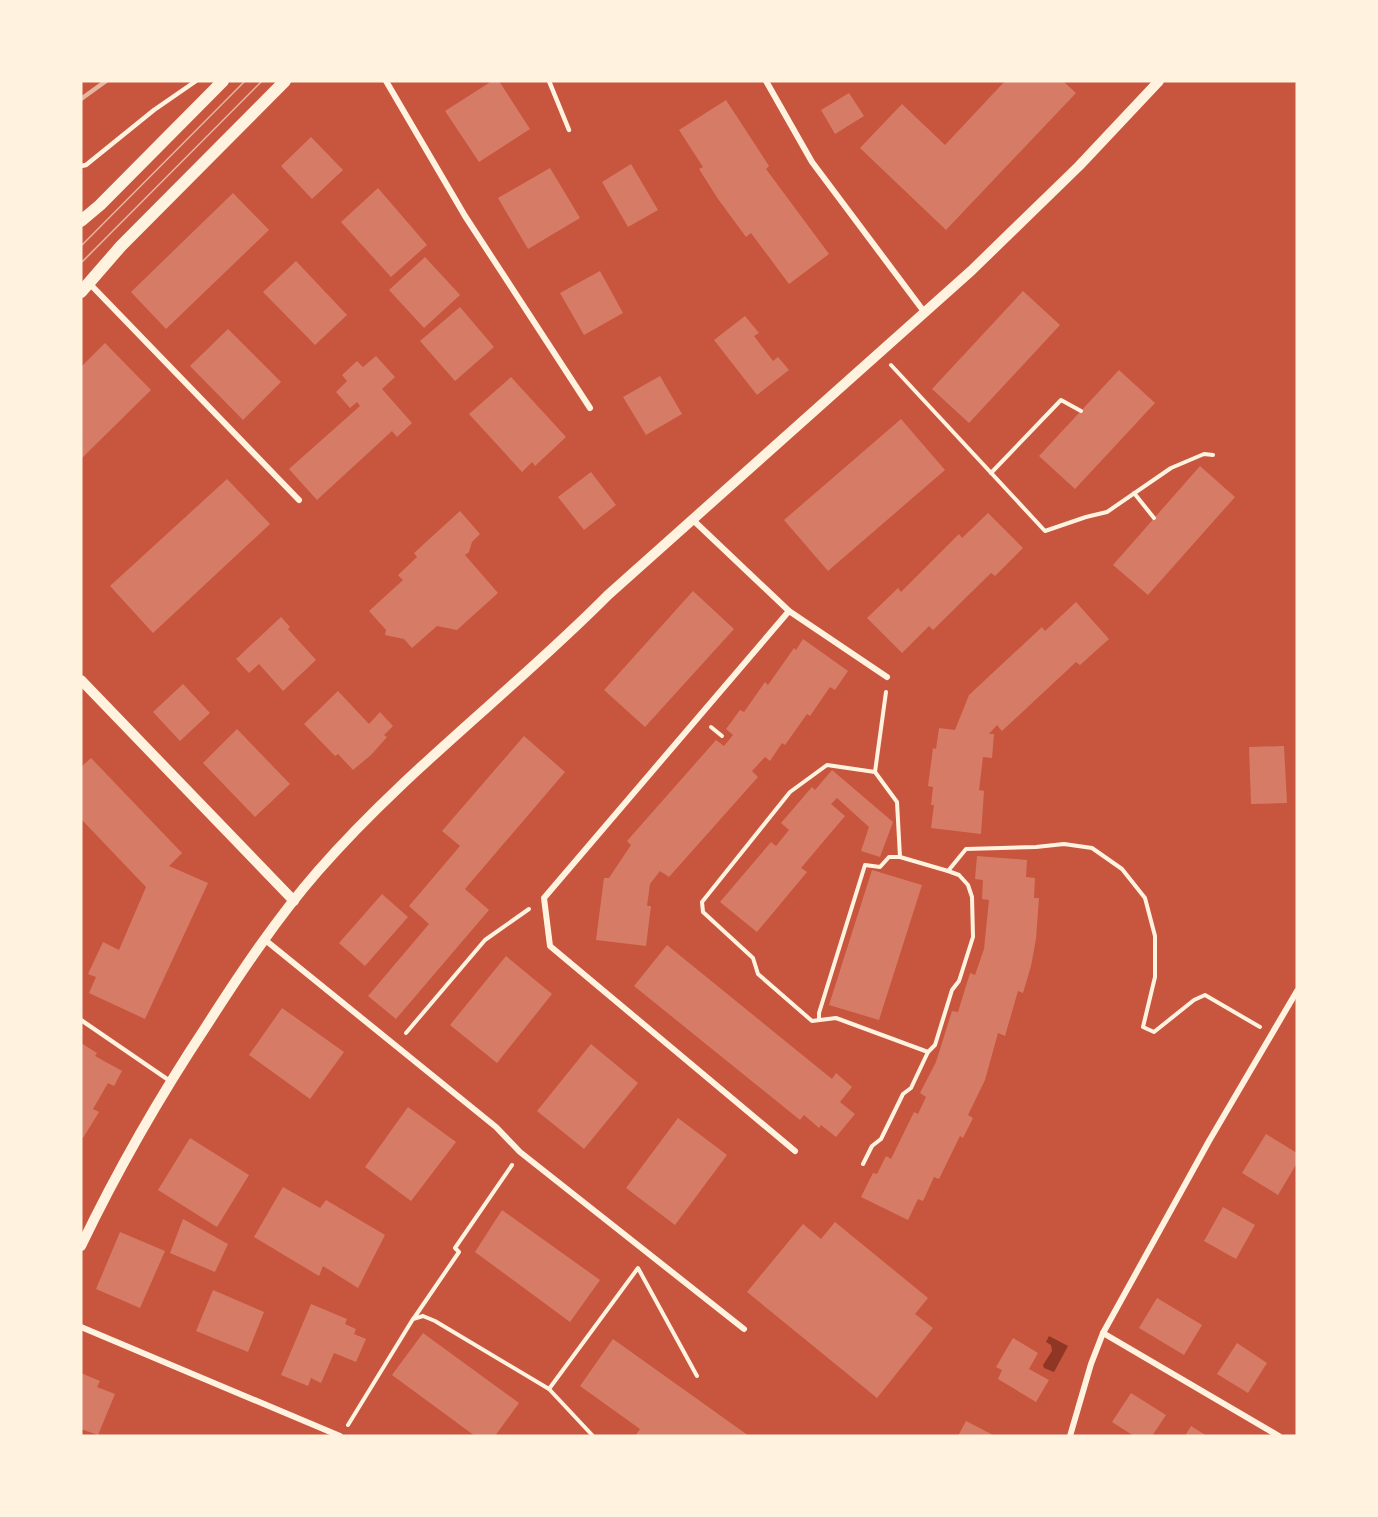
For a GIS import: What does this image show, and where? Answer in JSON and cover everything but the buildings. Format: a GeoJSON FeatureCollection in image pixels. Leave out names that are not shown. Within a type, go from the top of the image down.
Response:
{"type":"FeatureCollection","features":[{"type":"Feature","properties":{"kind":"main road"},"geometry":{"type":"LineString","coordinates":[[81,221],[100,205],[223,81]]}},
{"type":"Feature","properties":{"kind":"main road"},"geometry":{"type":"LineString","coordinates":[[85,287],[121,246],[285,81]]}},
{"type":"Feature","properties":{"kind":"street"},"geometry":{"type":"LineString","coordinates":[[386,81],[465,216],[590,408]]}},
{"type":"Feature","properties":{"kind":"street"},"geometry":{"type":"LineString","coordinates":[[766,81],[812,162],[925,313]]}},
{"type":"Feature","properties":{"kind":"street"},"geometry":{"type":"LineString","coordinates":[[81,1246],[102,1202],[171,1081],[264,939],[319,870],[378,808],[608,595],[925,313],[1079,166],[1159,81]]}},
{"type":"Feature","properties":{"kind":"street"},"geometry":{"type":"LineString","coordinates":[[85,287],[299,500]]}},
{"type":"Feature","properties":{"kind":"street"},"geometry":{"type":"LineString","coordinates":[[693,520],[789,611],[887,676]]}},
{"type":"Feature","properties":{"kind":"street"},"geometry":{"type":"LineString","coordinates":[[789,611],[544,898],[550,946],[795,1151]]}},
{"type":"Feature","properties":{"kind":"street"},"geometry":{"type":"LineString","coordinates":[[81,680],[294,901]]}},
{"type":"Feature","properties":{"kind":"street"},"geometry":{"type":"LineString","coordinates":[[264,939],[496,1127],[520,1152],[744,1329]]}},
{"type":"Feature","properties":{"kind":"street"},"geometry":{"type":"LineString","coordinates":[[1070,1436],[1090,1364],[1103,1333],[1209,1141],[1297,991]]}},
{"type":"Feature","properties":{"kind":"street"},"geometry":{"type":"LineString","coordinates":[[81,1327],[340,1436]]}},
{"type":"Feature","properties":{"kind":"street"},"geometry":{"type":"LineString","coordinates":[[1103,1333],[1279,1436]]}},
{"type":"Feature","properties":{"kind":"lane"},"geometry":{"type":"LineString","coordinates":[[81,166],[86,165],[153,110],[196,81]]}},
{"type":"Feature","properties":{"kind":"lane"},"geometry":{"type":"LineString","coordinates":[[549,81],[569,130]]}},
{"type":"Feature","properties":{"kind":"lane"},"geometry":{"type":"LineString","coordinates":[[81,1020],[171,1081]]}},
{"type":"Feature","properties":{"kind":"path"},"geometry":{"type":"LineString","coordinates":[[880,353],[1045,531],[1107,512],[1170,468],[1204,454],[1213,455]]}},
{"type":"Feature","properties":{"kind":"path"},"geometry":{"type":"LineString","coordinates":[[991,473],[1061,400],[1081,411]]}},
{"type":"Feature","properties":{"kind":"path"},"geometry":{"type":"LineString","coordinates":[[1134,493],[1154,518]]}},
{"type":"Feature","properties":{"kind":"path"},"geometry":{"type":"LineString","coordinates":[[874,772],[887,676]]}},
{"type":"Feature","properties":{"kind":"path"},"geometry":{"type":"LineString","coordinates":[[900,857],[897,802],[874,772],[827,765],[790,792],[702,902],[703,912],[753,958],[758,974],[812,1021],[836,1018],[928,1052]]}},
{"type":"Feature","properties":{"kind":"path"},"geometry":{"type":"LineString","coordinates":[[948,871],[966,849],[1064,844],[1092,848],[1122,869],[1145,897],[1155,936],[1155,977],[1143,1027],[1154,1032],[1194,1000],[1205,995],[1271,1034]]}},
{"type":"Feature","properties":{"kind":"path"},"geometry":{"type":"LineString","coordinates":[[819,1020],[819,1013],[865,865],[880,867],[889,857],[900,857],[959,875],[969,885],[972,897],[973,937],[959,981],[952,990],[935,1045],[928,1052],[911,1088],[903,1094],[880,1139],[873,1146],[863,1164]]}},
{"type":"Feature","properties":{"kind":"path"},"geometry":{"type":"LineString","coordinates":[[395,1046],[485,940],[544,898]]}},
{"type":"Feature","properties":{"kind":"path"},"geometry":{"type":"LineString","coordinates":[[347,1426],[413,1319],[459,1252],[454,1248],[520,1152]]}},
{"type":"Feature","properties":{"kind":"path"},"geometry":{"type":"LineString","coordinates":[[549,1389],[638,1268],[697,1376]]}},
{"type":"Feature","properties":{"kind":"path"},"geometry":{"type":"LineString","coordinates":[[413,1319],[423,1316],[435,1321],[549,1389],[592,1436]]}},
{"type":"Feature","properties":{"kind":"shaded area"},"geometry":{"type":"Polygon","coordinates":[[[1049,1336],[1068,1346],[1054,1372],[1044,1368],[1043,1365],[1052,1351],[1051,1345],[1046,1342],[1049,1336]]]}},
{"type":"Feature","properties":{"kind":"tram line"},"geometry":{"type":"LineString","coordinates":[[81,246],[245,81]]}},
{"type":"Feature","properties":{"kind":"tram line"},"geometry":{"type":"LineString","coordinates":[[81,263],[262,81]]}},
{"type":"Feature","properties":{"kind":"railway"},"geometry":{"type":"LineString","coordinates":[[81,99],[106,81]]}}]}
